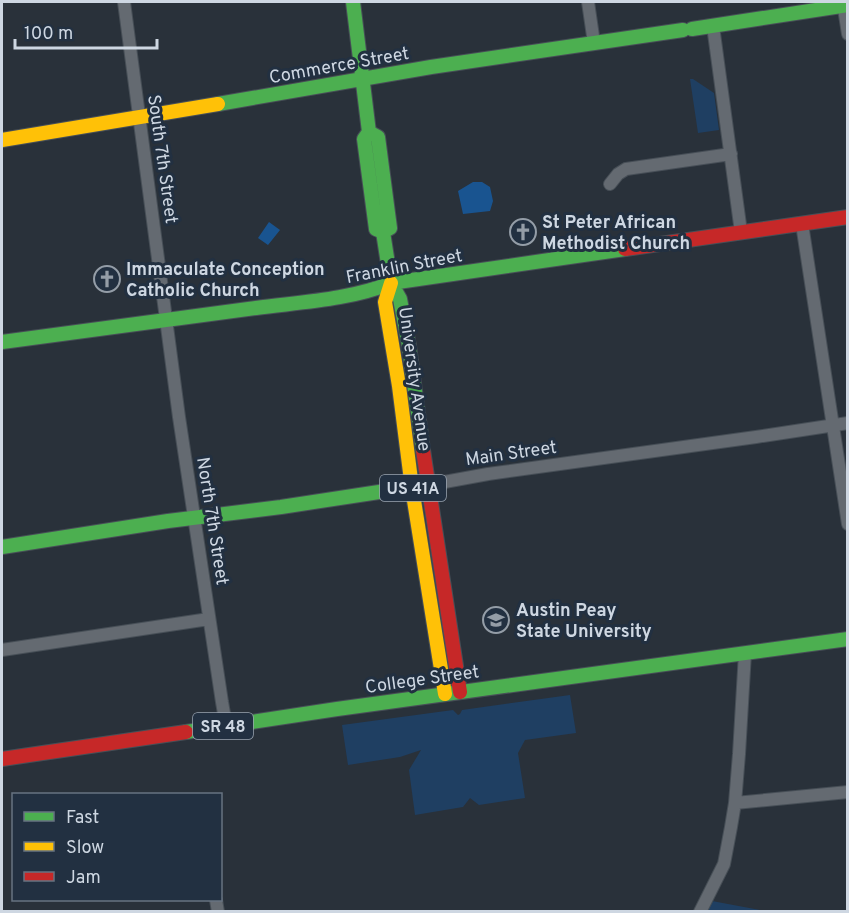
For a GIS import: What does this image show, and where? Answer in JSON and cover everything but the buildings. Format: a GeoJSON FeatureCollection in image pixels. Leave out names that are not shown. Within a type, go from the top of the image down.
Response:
{"type":"FeatureCollection","features":[{"type":"Feature","properties":{"kind":"street","name":"South 7th Street"},"geometry":{"type":"LineString","coordinates":[[124,2],[166,321]]}},
{"type":"Feature","properties":{"kind":"street","name":"University Avenue"},"geometry":{"type":"LineString","coordinates":[[353,2],[369,132],[364,139],[376,229],[382,232],[391,283],[400,299],[405,324],[460,692]]}},
{"type":"Feature","properties":{"kind":"street"},"geometry":{"type":"LineString","coordinates":[[588,2],[594,43]]}},
{"type":"Feature","properties":{"kind":"street","name":"Commerce Street"},"geometry":{"type":"LineString","coordinates":[[2,140],[441,66],[688,30],[845,4]]}},
{"type":"Feature","properties":{"kind":"street"},"geometry":{"type":"LineString","coordinates":[[845,4],[848,34]]}},
{"type":"Feature","properties":{"kind":"street"},"geometry":{"type":"LineString","coordinates":[[713,26],[741,232]]}},
{"type":"Feature","properties":{"kind":"street"},"geometry":{"type":"LineString","coordinates":[[609,184],[626,169],[731,154]]}},
{"type":"Feature","properties":{"kind":"street","name":"Franklin Street"},"geometry":{"type":"LineString","coordinates":[[2,342],[371,291],[391,283],[848,217]]}},
{"type":"Feature","properties":{"kind":"street"},"geometry":{"type":"LineString","coordinates":[[802,224],[848,524]]}},
{"type":"Feature","properties":{"kind":"street","name":"University Avenue"},"geometry":{"type":"LineString","coordinates":[[391,283],[385,302],[445,694]]}},
{"type":"Feature","properties":{"kind":"street","name":"North 7th Street"},"geometry":{"type":"LineString","coordinates":[[166,321],[226,725]]}},
{"type":"Feature","properties":{"kind":"street","name":"Main Street"},"geometry":{"type":"LineString","coordinates":[[2,547],[194,517],[412,488],[482,474],[848,423]]}},
{"type":"Feature","properties":{"kind":"street"},"geometry":{"type":"LineString","coordinates":[[2,650],[209,619]]}},
{"type":"Feature","properties":{"kind":"street","name":"College Street"},"geometry":{"type":"LineString","coordinates":[[2,759],[445,694],[847,641]]}},
{"type":"Feature","properties":{"kind":"street"},"geometry":{"type":"LineString","coordinates":[[700,912],[724,864],[735,803],[745,653]]}},
{"type":"Feature","properties":{"kind":"street"},"geometry":{"type":"LineString","coordinates":[[735,803],[848,792]]}},
{"type":"Feature","properties":{"kind":"shaded area"},"geometry":{"type":"Polygon","coordinates":[[[690,79],[714,93],[719,130],[698,133],[690,79]]]}},
{"type":"Feature","properties":{"kind":"shaded area"},"geometry":{"type":"Polygon","coordinates":[[[473,182],[482,182],[490,187],[493,201],[490,211],[463,214],[458,191],[473,182]]]}},
{"type":"Feature","properties":{"kind":"shaded area"},"geometry":{"type":"Polygon","coordinates":[[[269,222],[280,230],[268,245],[258,238],[269,222]]]}},
{"type":"Feature","properties":{"kind":"shaded area"},"geometry":{"type":"Polygon","coordinates":[[[570,695],[576,733],[525,740],[518,753],[525,798],[479,805],[470,798],[463,807],[415,815],[409,770],[421,750],[400,757],[348,765],[342,725],[453,710],[458,715],[462,710],[570,695]]]}},
{"type":"Feature","properties":{"kind":"shaded area"},"geometry":{"type":"Polygon","coordinates":[[[712,901],[765,911],[707,912],[712,901]]]}},
{"type":"Feature","properties":{"kind":"traffic: fast"},"geometry":{"type":"LineString","coordinates":[[353,2],[369,132],[364,139],[376,229],[383,232],[391,283],[400,299],[409,346],[423,450]]}},
{"type":"Feature","properties":{"kind":"traffic: fast"},"geometry":{"type":"LineString","coordinates":[[692,29],[848,5]]}},
{"type":"Feature","properties":{"kind":"traffic: fast"},"geometry":{"type":"LineString","coordinates":[[218,104],[431,67],[683,30]]}},
{"type":"Feature","properties":{"kind":"traffic: fast"},"geometry":{"type":"LineString","coordinates":[[369,132],[378,137],[390,228],[383,232]]}},
{"type":"Feature","properties":{"kind":"traffic: fast"},"geometry":{"type":"LineString","coordinates":[[2,342],[325,300],[375,289],[391,283],[625,249]]}},
{"type":"Feature","properties":{"kind":"traffic: fast"},"geometry":{"type":"LineString","coordinates":[[2,547],[425,485]]}},
{"type":"Feature","properties":{"kind":"traffic: fast"},"geometry":{"type":"LineString","coordinates":[[186,732],[848,639]]}},
{"type":"Feature","properties":{"kind":"traffic: slow"},"geometry":{"type":"LineString","coordinates":[[2,140],[218,104]]}},
{"type":"Feature","properties":{"kind":"traffic: slow"},"geometry":{"type":"LineString","coordinates":[[391,283],[385,302],[445,694]]}},
{"type":"Feature","properties":{"kind":"traffic: jam"},"geometry":{"type":"LineString","coordinates":[[625,249],[848,217]]}},
{"type":"Feature","properties":{"kind":"traffic: jam"},"geometry":{"type":"LineString","coordinates":[[423,450],[460,692]]}},
{"type":"Feature","properties":{"kind":"traffic: jam"},"geometry":{"type":"LineString","coordinates":[[2,759],[186,732]]}},
{"type":"Feature","properties":{"kind":"place","name":"St Peter African Methodist Church"},"geometry":{"type":"Point","coordinates":[523,232]}},
{"type":"Feature","properties":{"kind":"place","name":"Immaculate Conception Catholic Church"},"geometry":{"type":"Point","coordinates":[107,279]}},
{"type":"Feature","properties":{"kind":"place","name":"Austin Peay State University"},"geometry":{"type":"Point","coordinates":[496,620]}}]}
